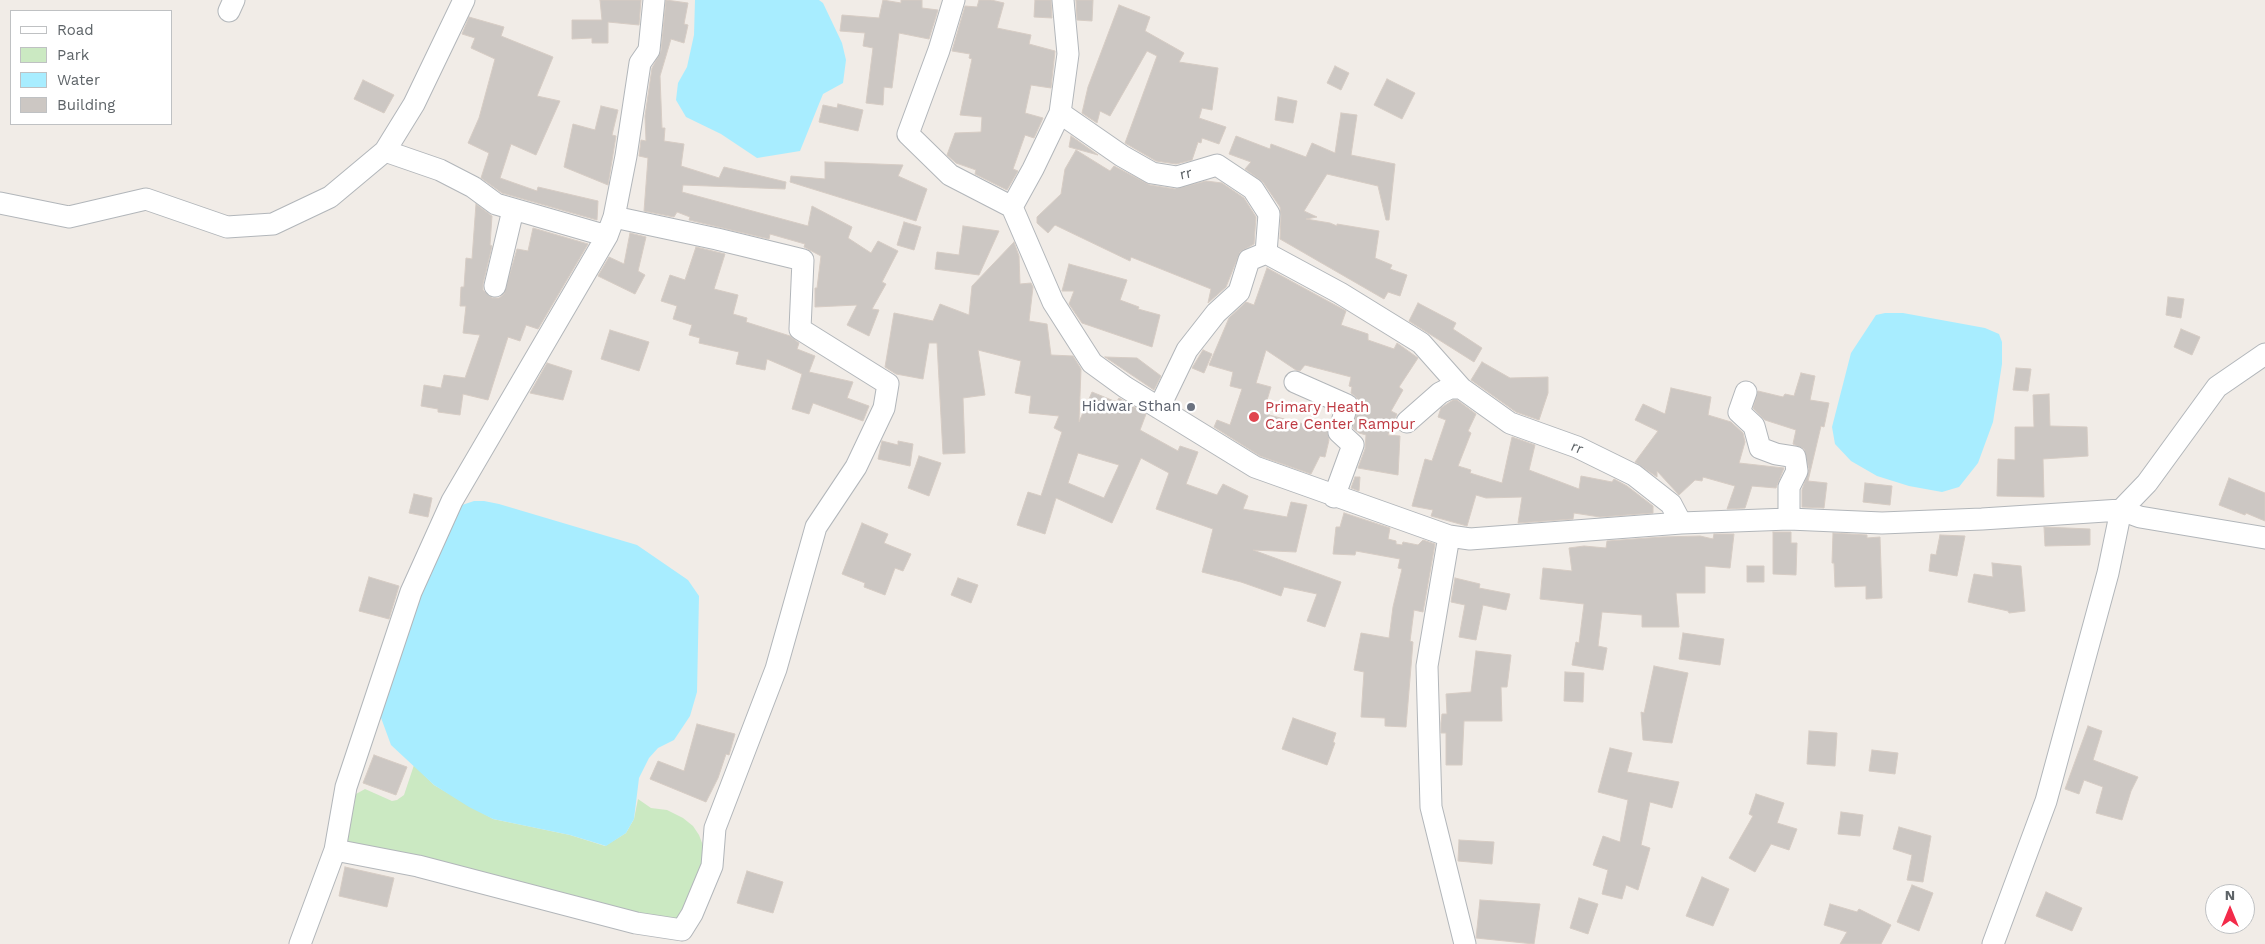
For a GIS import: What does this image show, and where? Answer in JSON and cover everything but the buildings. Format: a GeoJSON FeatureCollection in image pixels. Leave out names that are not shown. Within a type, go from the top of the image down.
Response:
{"type":"FeatureCollection","features":[{"type":"Feature","properties":{"kind":"street"},"geometry":{"type":"LineString","coordinates":[[0,203],[69,217],[146,199],[227,227],[273,224],[330,197],[385,151],[414,104],[464,0]]}},
{"type":"Feature","properties":{"kind":"street"},"geometry":{"type":"LineString","coordinates":[[300,944],[335,850],[346,787],[411,592],[452,501],[607,236],[614,217],[626,156],[640,63],[649,50],[654,0]]}},
{"type":"Feature","properties":{"kind":"street"},"geometry":{"type":"LineString","coordinates":[[954,0],[939,50],[908,134],[950,175],[1012,206],[1053,302],[1092,364],[1255,467],[1334,497],[1450,536],[1470,540],[1681,523],[1789,519],[1882,523],[2121,510],[2140,517],[2265,538]]}},
{"type":"Feature","properties":{"kind":"street"},"geometry":{"type":"LineString","coordinates":[[1012,206],[1060,113],[1068,54],[1063,0]]}},
{"type":"Feature","properties":{"kind":"street","name":"rr"},"geometry":{"type":"LineString","coordinates":[[1060,113],[1122,156],[1152,173],[1177,177],[1217,165],[1253,189],[1269,214],[1266,253],[1340,293],[1421,343],[1461,388],[1510,423],[1577,447],[1634,474],[1671,504],[1681,523]]}},
{"type":"Feature","properties":{"kind":"street"},"geometry":{"type":"LineString","coordinates":[[385,151],[440,170],[473,187],[496,204],[607,236]]}},
{"type":"Feature","properties":{"kind":"street"},"geometry":{"type":"LineString","coordinates":[[495,286],[513,210]]}},
{"type":"Feature","properties":{"kind":"street"},"geometry":{"type":"LineString","coordinates":[[335,850],[418,866],[636,923],[682,930],[692,914],[712,866],[715,828],[776,669],[816,527],[856,467],[884,408],[888,384],[800,329],[803,260],[614,217]]}},
{"type":"Feature","properties":{"kind":"street"},"geometry":{"type":"LineString","coordinates":[[1159,408],[1187,350],[1216,313],[1239,292],[1249,260],[1266,253]]}},
{"type":"Feature","properties":{"kind":"street"},"geometry":{"type":"LineString","coordinates":[[1993,944],[2046,801],[2108,573],[2121,510],[2147,484],[2217,387],[2265,354]]}},
{"type":"Feature","properties":{"kind":"street"},"geometry":{"type":"LineString","coordinates":[[1295,382],[1347,406],[1339,432],[1353,445],[1334,497]]}},
{"type":"Feature","properties":{"kind":"street"},"geometry":{"type":"LineString","coordinates":[[1408,422],[1440,393],[1450,388],[1461,388]]}},
{"type":"Feature","properties":{"kind":"street"},"geometry":{"type":"LineString","coordinates":[[1746,392],[1739,412],[1754,426],[1760,448],[1776,454],[1795,457],[1796,471],[1789,487],[1789,519]]}},
{"type":"Feature","properties":{"kind":"street"},"geometry":{"type":"LineString","coordinates":[[1450,536],[1427,666],[1432,808],[1465,944]]}},
{"type":"Feature","properties":{"kind":"green space"},"geometry":{"type":"Polygon","coordinates":[[[414,765],[434,785],[493,819],[570,835],[605,846],[626,833],[634,819],[638,799],[651,808],[667,810],[683,818],[693,826],[699,835],[707,856],[675,931],[346,844],[344,824],[354,806],[356,794],[365,789],[392,801],[397,800],[404,795],[414,765]]]}},
{"type":"Feature","properties":{"kind":"water"},"geometry":{"type":"Polygon","coordinates":[[[695,0],[819,0],[823,3],[842,43],[846,60],[843,83],[823,94],[800,151],[757,158],[721,134],[686,117],[676,100],[678,83],[687,67],[694,35],[695,0]]]}},
{"type":"Feature","properties":{"kind":"water"},"geometry":{"type":"Polygon","coordinates":[[[1903,313],[1985,328],[1999,334],[2002,342],[2002,364],[1993,422],[1978,463],[1959,487],[1942,492],[1909,486],[1877,476],[1851,461],[1835,444],[1832,427],[1851,353],[1876,315],[1903,313]]]}},
{"type":"Feature","properties":{"kind":"water"},"geometry":{"type":"Polygon","coordinates":[[[474,501],[499,504],[637,545],[688,580],[699,596],[697,692],[690,716],[674,740],[658,748],[649,758],[639,778],[634,819],[626,833],[606,846],[570,835],[493,819],[469,807],[434,785],[391,745],[380,715],[427,570],[459,506],[474,501]]]}},
{"type":"Feature","properties":{"kind":"place","name":"Hidwar Sthan"},"geometry":{"type":"Point","coordinates":[1191,407]}},
{"type":"Feature","properties":{"kind":"place","name":"Primary Heath Care Center Rampur"},"geometry":{"type":"Point","coordinates":[1254,417]}}]}
